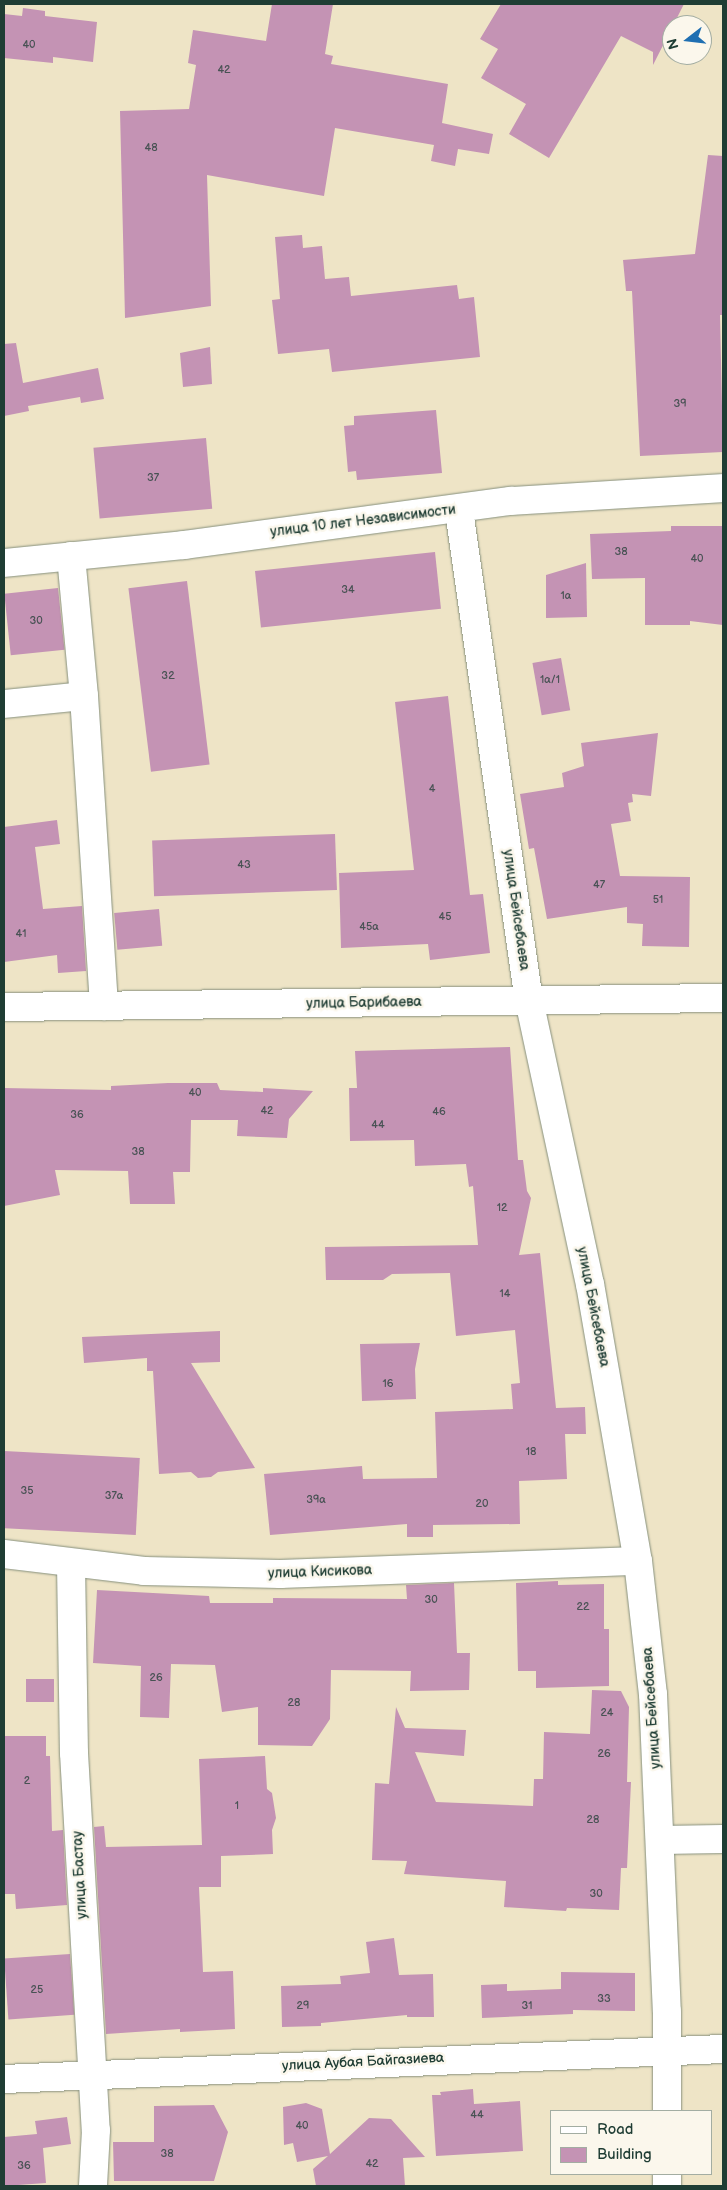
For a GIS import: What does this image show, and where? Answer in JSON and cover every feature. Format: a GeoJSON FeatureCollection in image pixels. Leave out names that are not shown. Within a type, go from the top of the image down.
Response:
{"type":"FeatureCollection","features":[{"type":"Feature","properties":{"kind":"street","name":"улица 10 лет Независимости"},"geometry":{"type":"LineString","coordinates":[[4,563],[459,510],[511,501],[723,488]]}},
{"type":"Feature","properties":{"kind":"street","name":"улица Бейсебаева"},"geometry":{"type":"LineString","coordinates":[[459,510],[529,1000],[590,1284],[638,1561],[653,1694],[668,2049],[667,2110]]}},
{"type":"Feature","properties":{"kind":"street"},"geometry":{"type":"LineString","coordinates":[[70,556],[84,696],[104,1006]]}},
{"type":"Feature","properties":{"kind":"street"},"geometry":{"type":"LineString","coordinates":[[4,704],[84,696]]}},
{"type":"Feature","properties":{"kind":"street","name":"улица Барибаева"},"geometry":{"type":"LineString","coordinates":[[4,1007],[723,998]]}},
{"type":"Feature","properties":{"kind":"street","name":"улица Кисикова"},"geometry":{"type":"LineString","coordinates":[[4,1554],[71,1564],[144,1571],[280,1574],[638,1561]]}},
{"type":"Feature","properties":{"kind":"street","name":"улица Бастау"},"geometry":{"type":"LineString","coordinates":[[71,1564],[74,1753],[96,2130],[93,2186]]}},
{"type":"Feature","properties":{"kind":"street"},"geometry":{"type":"LineString","coordinates":[[660,1840],[723,1839]]}},
{"type":"Feature","properties":{"kind":"street","name":"улица Аубая Байгазиева"},"geometry":{"type":"LineString","coordinates":[[4,2079],[668,2049],[723,2049]]}},
{"type":"Feature","properties":{"kind":"building"},"geometry":{"type":"Polygon","coordinates":[[[272,4],[333,4],[325,54],[333,56],[331,64],[448,84],[442,123],[493,134],[489,154],[458,149],[455,166],[431,161],[434,145],[335,128],[324,196],[207,175],[211,306],[125,318],[120,111],[189,109],[196,65],[188,63],[193,30],[266,41],[272,4]]]}},
{"type":"Feature","properties":{"kind":"building"},"geometry":{"type":"Polygon","coordinates":[[[501,4],[684,4],[678,15],[662,15],[662,47],[653,65],[653,52],[621,36],[549,158],[509,134],[526,104],[481,78],[498,49],[480,39],[501,4]]]}},
{"type":"Feature","properties":{"kind":"building"},"geometry":{"type":"Polygon","coordinates":[[[23,8],[45,11],[45,16],[97,22],[93,62],[53,57],[53,63],[4,58],[4,14],[22,16],[23,8]]]}},
{"type":"Feature","properties":{"kind":"building"},"geometry":{"type":"Polygon","coordinates":[[[708,155],[723,156],[723,315],[720,315],[723,452],[640,456],[632,291],[626,291],[623,260],[695,254],[708,155]]]}},
{"type":"Feature","properties":{"kind":"building"},"geometry":{"type":"Polygon","coordinates":[[[302,235],[303,248],[322,246],[325,279],[349,277],[351,296],[457,285],[459,299],[474,297],[480,357],[332,372],[329,349],[278,354],[272,300],[280,299],[275,237],[302,235]]]}},
{"type":"Feature","properties":{"kind":"building"},"geometry":{"type":"Polygon","coordinates":[[[16,343],[23,383],[98,368],[104,399],[81,403],[80,397],[28,406],[29,411],[4,416],[4,344],[16,343]]]}},
{"type":"Feature","properties":{"kind":"building"},"geometry":{"type":"Polygon","coordinates":[[[210,347],[212,384],[183,387],[180,353],[210,347]]]}},
{"type":"Feature","properties":{"kind":"building"},"geometry":{"type":"Polygon","coordinates":[[[436,410],[442,473],[357,480],[356,471],[348,472],[344,426],[354,425],[354,416],[436,410]]]}},
{"type":"Feature","properties":{"kind":"building"},"geometry":{"type":"Polygon","coordinates":[[[206,438],[212,509],[100,519],[93,448],[206,438]]]}},
{"type":"Feature","properties":{"kind":"building"},"geometry":{"type":"Polygon","coordinates":[[[671,526],[723,526],[723,625],[690,621],[690,625],[645,625],[645,578],[592,579],[590,534],[671,531],[671,526]]]}},
{"type":"Feature","properties":{"kind":"building"},"geometry":{"type":"Polygon","coordinates":[[[435,552],[441,609],[261,628],[255,571],[435,552]]]}},
{"type":"Feature","properties":{"kind":"building"},"geometry":{"type":"Polygon","coordinates":[[[586,563],[587,617],[546,618],[546,575],[586,563]]]}},
{"type":"Feature","properties":{"kind":"building"},"geometry":{"type":"Polygon","coordinates":[[[187,581],[210,765],[151,772],[128,588],[187,581]]]}},
{"type":"Feature","properties":{"kind":"building"},"geometry":{"type":"Polygon","coordinates":[[[58,588],[64,650],[11,655],[4,594],[58,588]]]}},
{"type":"Feature","properties":{"kind":"building"},"geometry":{"type":"Polygon","coordinates":[[[561,658],[570,710],[542,715],[532,663],[561,658]]]}},
{"type":"Feature","properties":{"kind":"building"},"geometry":{"type":"Polygon","coordinates":[[[448,696],[470,895],[483,894],[490,953],[430,960],[428,944],[341,948],[339,873],[414,870],[395,702],[448,696]]]}},
{"type":"Feature","properties":{"kind":"building"},"geometry":{"type":"Polygon","coordinates":[[[658,733],[651,796],[632,794],[633,802],[628,803],[631,821],[611,824],[620,876],[690,877],[689,947],[642,946],[643,924],[627,923],[627,907],[547,919],[534,848],[529,849],[520,794],[564,787],[562,773],[584,766],[581,743],[658,733]]]}},
{"type":"Feature","properties":{"kind":"building"},"geometry":{"type":"Polygon","coordinates":[[[57,820],[60,844],[35,847],[43,909],[82,906],[86,971],[58,973],[57,955],[4,962],[4,827],[57,820]]]}},
{"type":"Feature","properties":{"kind":"building"},"geometry":{"type":"Polygon","coordinates":[[[335,834],[337,890],[154,896],[152,840],[335,834]]]}},
{"type":"Feature","properties":{"kind":"building"},"geometry":{"type":"Polygon","coordinates":[[[159,909],[162,946],[117,950],[114,913],[159,909]]]}},
{"type":"Feature","properties":{"kind":"building"},"geometry":{"type":"Polygon","coordinates":[[[510,1047],[518,1160],[523,1160],[527,1191],[531,1198],[519,1255],[540,1253],[556,1408],[585,1407],[586,1434],[565,1434],[567,1479],[519,1481],[520,1524],[433,1525],[433,1537],[407,1537],[407,1524],[270,1535],[264,1474],[362,1466],[363,1479],[437,1478],[435,1412],[513,1409],[511,1384],[520,1383],[515,1330],[456,1336],[450,1273],[392,1274],[383,1280],[326,1280],[325,1247],[478,1245],[473,1186],[469,1187],[466,1164],[415,1166],[414,1140],[350,1141],[349,1088],[357,1088],[355,1051],[510,1047]]]}},
{"type":"Feature","properties":{"kind":"building"},"geometry":{"type":"Polygon","coordinates":[[[217,1083],[220,1090],[263,1092],[263,1088],[313,1091],[289,1119],[287,1138],[237,1136],[238,1120],[191,1120],[190,1172],[173,1172],[175,1204],[130,1204],[128,1171],[55,1170],[60,1195],[4,1206],[4,1088],[111,1090],[111,1086],[217,1083]]]}},
{"type":"Feature","properties":{"kind":"building"},"geometry":{"type":"Polygon","coordinates":[[[220,1331],[220,1362],[191,1363],[255,1468],[218,1472],[211,1477],[198,1478],[191,1472],[159,1474],[153,1371],[147,1371],[147,1358],[84,1363],[82,1337],[220,1331]]]}},
{"type":"Feature","properties":{"kind":"building"},"geometry":{"type":"Polygon","coordinates":[[[420,1343],[415,1369],[416,1399],[362,1401],[360,1344],[420,1343]]]}},
{"type":"Feature","properties":{"kind":"building"},"geometry":{"type":"Polygon","coordinates":[[[4,1451],[140,1458],[136,1535],[4,1528],[4,1451]]]}},
{"type":"Feature","properties":{"kind":"building"},"geometry":{"type":"Polygon","coordinates":[[[558,1581],[558,1585],[604,1584],[604,1629],[609,1629],[609,1686],[536,1688],[536,1671],[518,1671],[516,1583],[558,1581]]]}},
{"type":"Feature","properties":{"kind":"building"},"geometry":{"type":"Polygon","coordinates":[[[454,1583],[457,1653],[470,1653],[469,1690],[410,1691],[411,1671],[331,1670],[330,1719],[312,1746],[258,1745],[258,1707],[222,1712],[215,1665],[171,1664],[169,1718],[140,1717],[141,1666],[93,1663],[97,1590],[209,1596],[210,1603],[273,1603],[273,1598],[407,1599],[406,1585],[454,1583]]]}},
{"type":"Feature","properties":{"kind":"building"},"geometry":{"type":"Polygon","coordinates":[[[26,1679],[54,1679],[54,1702],[26,1702],[26,1679]]]}},
{"type":"Feature","properties":{"kind":"building"},"geometry":{"type":"Polygon","coordinates":[[[592,1690],[621,1691],[629,1707],[627,1782],[631,1782],[627,1868],[621,1868],[619,1910],[567,1908],[566,1911],[504,1907],[506,1881],[404,1874],[407,1861],[372,1860],[375,1783],[389,1784],[396,1707],[405,1728],[466,1730],[464,1756],[415,1752],[436,1802],[533,1806],[534,1779],[543,1779],[544,1732],[590,1734],[592,1690]]]}},
{"type":"Feature","properties":{"kind":"building"},"geometry":{"type":"Polygon","coordinates":[[[4,1736],[46,1736],[46,1756],[50,1756],[52,1831],[63,1830],[67,1905],[16,1909],[15,1894],[4,1894],[4,1736]]]}},
{"type":"Feature","properties":{"kind":"building"},"geometry":{"type":"Polygon","coordinates":[[[265,1756],[267,1789],[272,1793],[276,1818],[272,1830],[273,1854],[221,1856],[221,1887],[199,1887],[203,1972],[233,1971],[235,2029],[180,2032],[180,2029],[106,2034],[94,1827],[104,1826],[106,1847],[202,1845],[199,1759],[265,1756]]]}},
{"type":"Feature","properties":{"kind":"building"},"geometry":{"type":"Polygon","coordinates":[[[394,1938],[399,1975],[433,1974],[434,2017],[407,2017],[407,2015],[321,2023],[321,2026],[282,2027],[281,1986],[341,1984],[340,1976],[370,1973],[366,1942],[394,1938]]]}},
{"type":"Feature","properties":{"kind":"building"},"geometry":{"type":"Polygon","coordinates":[[[70,1954],[74,2015],[8,2019],[4,1959],[70,1954]]]}},
{"type":"Feature","properties":{"kind":"building"},"geometry":{"type":"Polygon","coordinates":[[[561,1972],[635,1973],[635,2011],[573,2010],[573,2014],[482,2018],[481,1985],[507,1984],[507,1991],[561,1989],[561,1972]]]}},
{"type":"Feature","properties":{"kind":"building"},"geometry":{"type":"Polygon","coordinates":[[[473,2089],[474,2104],[520,2101],[523,2151],[436,2156],[432,2095],[441,2095],[440,2092],[473,2089]]]}},
{"type":"Feature","properties":{"kind":"building"},"geometry":{"type":"Polygon","coordinates":[[[306,2103],[322,2109],[330,2154],[369,2118],[391,2119],[425,2157],[403,2158],[405,2186],[316,2186],[313,2169],[328,2156],[297,2162],[293,2143],[284,2145],[283,2107],[306,2103]]]}},
{"type":"Feature","properties":{"kind":"building"},"geometry":{"type":"Polygon","coordinates":[[[214,2105],[228,2132],[214,2181],[114,2181],[113,2142],[154,2142],[154,2106],[214,2105]]]}},
{"type":"Feature","properties":{"kind":"building"},"geometry":{"type":"Polygon","coordinates":[[[67,2117],[71,2144],[43,2148],[46,2183],[4,2186],[4,2137],[37,2134],[35,2121],[67,2117]]]}}]}
